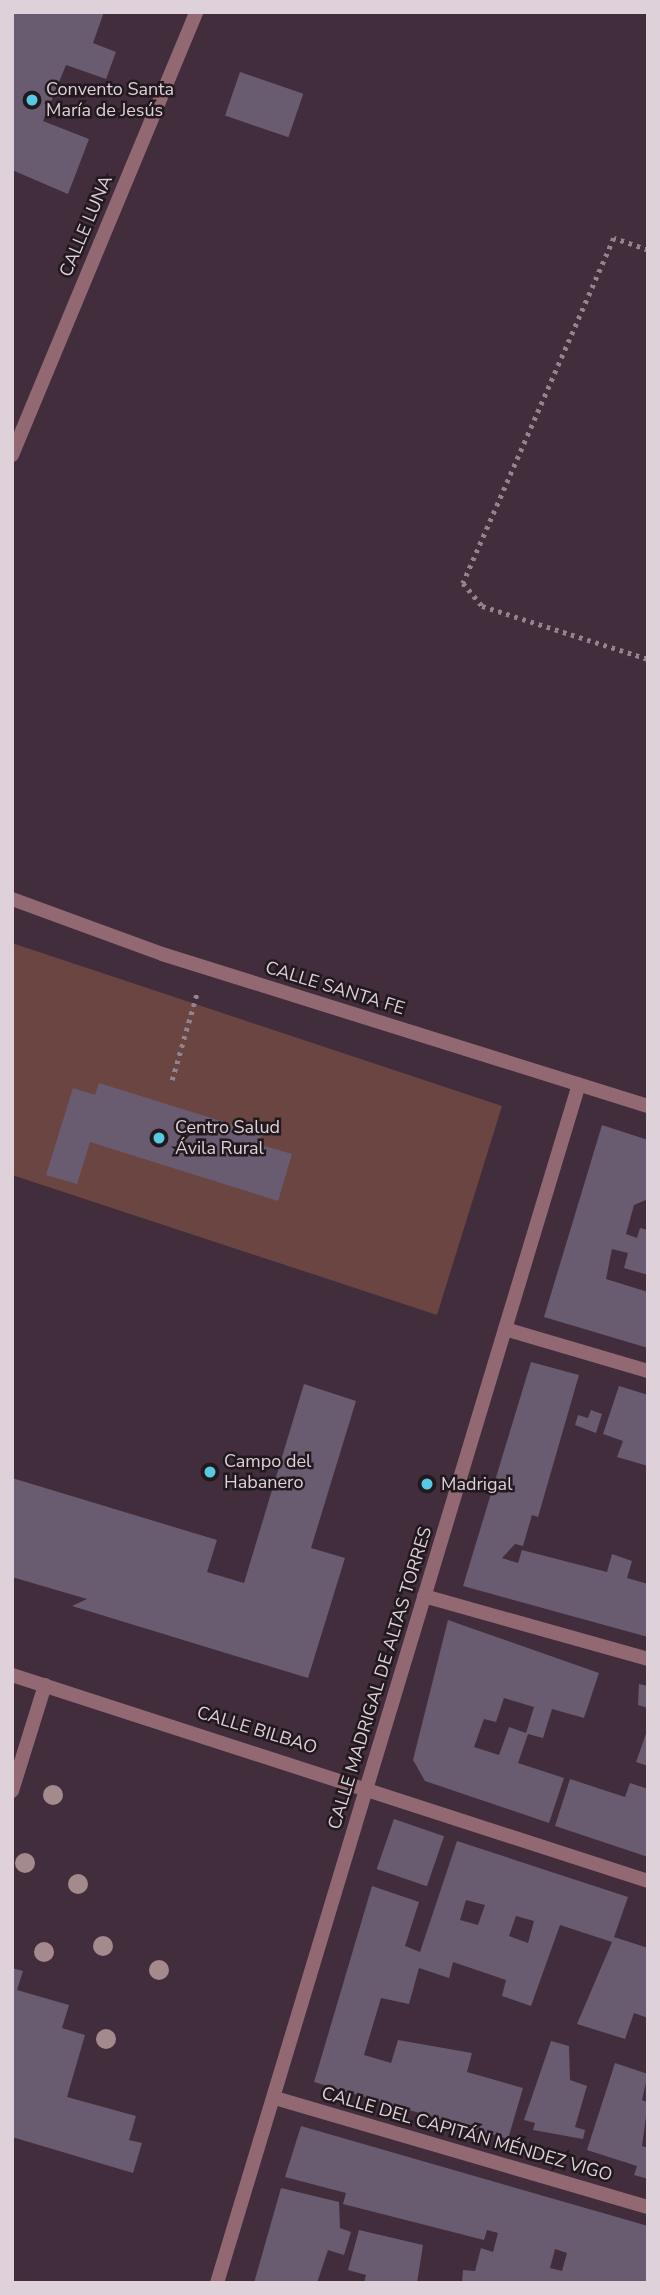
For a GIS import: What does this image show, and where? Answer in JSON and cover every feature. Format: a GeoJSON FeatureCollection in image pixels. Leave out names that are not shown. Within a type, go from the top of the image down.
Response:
{"type":"FeatureCollection","features":[{"type":"Feature","properties":{"kind":"street","name":"CALLE LUNA"},"geometry":{"type":"LineString","coordinates":[[12,455],[196,12]]}},
{"type":"Feature","properties":{"kind":"street","name":"CALLE SANTA FE"},"geometry":{"type":"LineString","coordinates":[[12,899],[205,967],[648,1106]]}},
{"type":"Feature","properties":{"kind":"street","name":"CALLE MADRIGAL DE ALTAS TORRES"},"geometry":{"type":"LineString","coordinates":[[217,2283],[579,1084]]}},
{"type":"Feature","properties":{"kind":"street"},"geometry":{"type":"LineString","coordinates":[[505,1329],[648,1371]]}},
{"type":"Feature","properties":{"kind":"street"},"geometry":{"type":"LineString","coordinates":[[425,1596],[648,1659]]}},
{"type":"Feature","properties":{"kind":"street","name":"CALLE BILBAO"},"geometry":{"type":"LineString","coordinates":[[12,1675],[368,1786],[648,1881]]}},
{"type":"Feature","properties":{"kind":"street"},"geometry":{"type":"LineString","coordinates":[[12,1791],[45,1685]]}},
{"type":"Feature","properties":{"kind":"street","name":"CALLE DEL CAPITÁN MÉNDEZ VIGO"},"geometry":{"type":"LineString","coordinates":[[275,2098],[648,2207]]}},
{"type":"Feature","properties":{"kind":"path"},"geometry":{"type":"LineString","coordinates":[[648,250],[614,238],[463,583],[482,606],[648,659]]}},
{"type":"Feature","properties":{"kind":"path"},"geometry":{"type":"LineString","coordinates":[[172,1080],[205,967]]}},
{"type":"Feature","properties":{"kind":"shaded area"},"geometry":{"type":"Polygon","coordinates":[[[12,943],[502,1106],[437,1315],[12,1175],[12,943]]]}},
{"type":"Feature","properties":{"kind":"building","name":"Convento Santa María de Jesús"},"geometry":{"type":"Polygon","coordinates":[[[12,12],[104,12],[93,43],[116,52],[106,79],[66,65],[43,121],[89,139],[68,194],[12,170],[12,12]]]}},
{"type":"Feature","properties":{"kind":"building"},"geometry":{"type":"Polygon","coordinates":[[[240,72],[303,94],[288,137],[225,115],[240,72]]]}},
{"type":"Feature","properties":{"kind":"building","name":"Centro Salud Ávila Rural"},"geometry":{"type":"Polygon","coordinates":[[[99,1083],[262,1134],[258,1144],[292,1154],[278,1201],[90,1142],[77,1184],[46,1175],[73,1088],[95,1095],[99,1083]]]}},
{"type":"Feature","properties":{"kind":"building"},"geometry":{"type":"Polygon","coordinates":[[[602,1125],[648,1140],[648,1199],[634,1205],[626,1234],[637,1238],[640,1228],[648,1230],[648,1275],[624,1268],[628,1253],[612,1249],[606,1279],[648,1292],[648,1348],[544,1317],[602,1125]]]}},
{"type":"Feature","properties":{"kind":"building"},"geometry":{"type":"Polygon","coordinates":[[[531,1362],[579,1375],[538,1517],[532,1515],[523,1546],[515,1544],[502,1558],[518,1563],[522,1550],[607,1572],[612,1554],[632,1561],[627,1578],[648,1584],[648,1637],[463,1586],[531,1362]]]}},
{"type":"Feature","properties":{"kind":"building"},"geometry":{"type":"Polygon","coordinates":[[[304,1384],[356,1401],[311,1548],[345,1558],[308,1678],[72,1606],[87,1599],[12,1577],[12,1478],[217,1540],[207,1572],[244,1583],[304,1384]]]}},
{"type":"Feature","properties":{"kind":"building"},"geometry":{"type":"Polygon","coordinates":[[[619,1386],[648,1395],[648,1466],[617,1457],[623,1441],[603,1434],[619,1386]]]}},
{"type":"Feature","properties":{"kind":"building"},"geometry":{"type":"Polygon","coordinates":[[[591,1410],[602,1414],[596,1433],[575,1425],[578,1415],[588,1418],[591,1410]]]}},
{"type":"Feature","properties":{"kind":"building"},"geometry":{"type":"Polygon","coordinates":[[[448,1620],[599,1673],[584,1718],[552,1709],[543,1738],[528,1734],[518,1763],[564,1778],[549,1823],[425,1781],[413,1760],[448,1620]],[[504,1698],[496,1722],[484,1719],[474,1747],[499,1755],[509,1727],[526,1733],[534,1707],[504,1698]]]}},
{"type":"Feature","properties":{"kind":"building"},"geometry":{"type":"Polygon","coordinates":[[[639,1684],[648,1686],[648,1708],[638,1705],[639,1684]]]}},
{"type":"Feature","properties":{"kind":"building"},"geometry":{"type":"Polygon","coordinates":[[[648,1731],[648,1766],[636,1762],[648,1731]]]}},
{"type":"Feature","properties":{"kind":"building"},"geometry":{"type":"Polygon","coordinates":[[[570,1779],[625,1797],[630,1783],[648,1789],[648,1857],[555,1826],[570,1779]]]}},
{"type":"Feature","properties":{"kind":"building"},"geometry":{"type":"Polygon","coordinates":[[[394,1819],[444,1836],[427,1886],[377,1869],[394,1819]]]}},
{"type":"Feature","properties":{"kind":"building"},"geometry":{"type":"Polygon","coordinates":[[[457,1841],[628,1897],[614,1937],[648,1948],[648,2018],[634,2013],[625,2039],[577,2024],[612,1942],[560,1925],[531,2006],[502,1996],[506,1980],[453,1962],[449,1978],[419,1968],[409,2004],[381,1998],[364,2055],[391,2063],[398,2040],[472,2053],[467,2072],[523,2088],[508,2139],[314,2082],[372,1886],[419,1902],[405,1946],[420,1952],[457,1841]],[[466,1900],[460,1920],[478,1925],[485,1905],[466,1900]],[[516,1916],[509,1936],[528,1943],[534,1921],[516,1916]]]}},
{"type":"Feature","properties":{"kind":"building"},"geometry":{"type":"Polygon","coordinates":[[[12,1968],[23,1971],[17,1990],[69,2005],[62,2028],[85,2035],[67,2097],[136,2116],[129,2140],[142,2143],[133,2173],[12,2137],[12,1968]]]}},
{"type":"Feature","properties":{"kind":"building"},"geometry":{"type":"Polygon","coordinates":[[[551,2041],[569,2046],[570,2080],[587,2086],[575,2127],[585,2130],[583,2139],[533,2130],[535,2123],[524,2120],[551,2041]]]}},
{"type":"Feature","properties":{"kind":"building"},"geometry":{"type":"Polygon","coordinates":[[[615,2063],[648,2074],[642,2100],[648,2102],[642,2146],[648,2148],[648,2179],[634,2175],[637,2166],[587,2150],[615,2063]]]}},
{"type":"Feature","properties":{"kind":"building"},"geometry":{"type":"Polygon","coordinates":[[[301,2126],[648,2226],[648,2283],[462,2283],[463,2270],[475,2271],[481,2248],[493,2252],[498,2233],[487,2230],[484,2240],[343,2204],[346,2193],[285,2177],[301,2126]],[[555,2249],[550,2268],[562,2271],[567,2253],[555,2249]]]}},
{"type":"Feature","properties":{"kind":"building"},"geometry":{"type":"Polygon","coordinates":[[[281,2188],[339,2202],[340,2228],[351,2232],[344,2255],[328,2250],[317,2283],[254,2283],[281,2188]]]}},
{"type":"Feature","properties":{"kind":"building"},"geometry":{"type":"Polygon","coordinates":[[[359,2230],[423,2245],[417,2283],[364,2283],[366,2275],[348,2270],[359,2230]]]}},
{"type":"Feature","properties":{"kind":"place","name":"Convento Santa María de Jesús"},"geometry":{"type":"Point","coordinates":[32,100]}},
{"type":"Feature","properties":{"kind":"place","name":"Centro Salud Ávila Rural"},"geometry":{"type":"Point","coordinates":[159,1138]}},
{"type":"Feature","properties":{"kind":"place","name":"Campo del Habanero"},"geometry":{"type":"Point","coordinates":[210,1472]}},
{"type":"Feature","properties":{"kind":"place","name":"Madrigal"},"geometry":{"type":"Point","coordinates":[427,1484]}}]}
